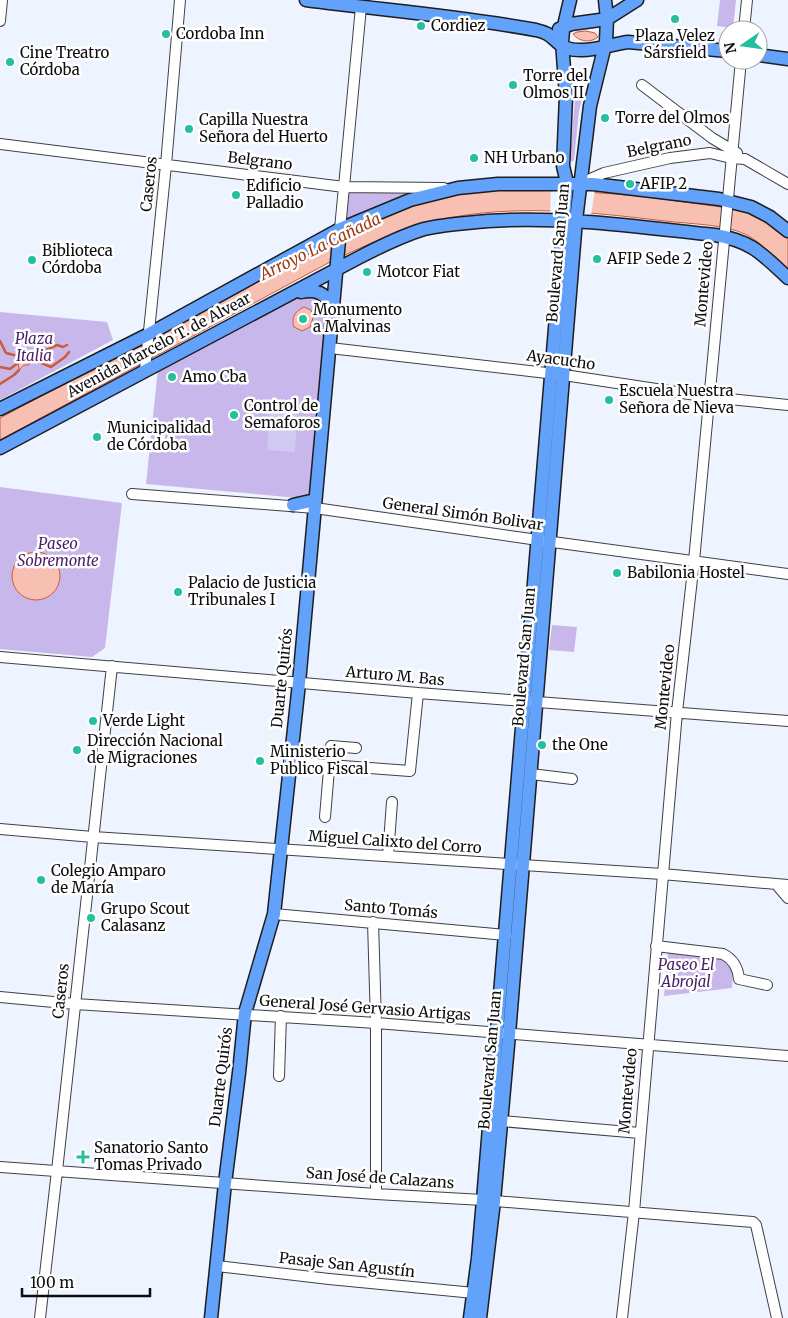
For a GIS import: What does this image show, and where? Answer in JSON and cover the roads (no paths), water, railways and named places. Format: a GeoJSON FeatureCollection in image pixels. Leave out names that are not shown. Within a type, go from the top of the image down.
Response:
{"type":"FeatureCollection","features":[{"type":"Feature","properties":{"kind":"main road"},"geometry":{"type":"LineString","coordinates":[[306,0],[545,32],[555,31],[564,26],[607,19],[637,0]]}},
{"type":"Feature","properties":{"kind":"main road","name":"Boulevard San Juan"},"geometry":{"type":"LineString","coordinates":[[480,1318],[570,220],[567,183],[563,166],[566,96],[562,46],[570,0]]}},
{"type":"Feature","properties":{"kind":"main road","name":"Boulevard San Juan"},"geometry":{"type":"LineString","coordinates":[[570,220],[581,183],[590,106],[607,36],[605,0]]}},
{"type":"Feature","properties":{"kind":"main road"},"geometry":{"type":"LineString","coordinates":[[545,32],[555,38],[562,46],[582,50],[628,42],[718,50]]}},
{"type":"Feature","properties":{"kind":"main road"},"geometry":{"type":"LineString","coordinates":[[768,56],[788,59]]}},
{"type":"Feature","properties":{"kind":"main road","name":"Avenida Marcelo T. de Alvear"},"geometry":{"type":"LineString","coordinates":[[0,409],[149,334],[340,230],[410,200],[458,188],[498,184],[581,183],[727,200],[751,207],[770,217],[788,231]]}},
{"type":"Feature","properties":{"kind":"main road","name":"Avenida Marcelo T. de Alvear"},"geometry":{"type":"LineString","coordinates":[[0,448],[385,244],[426,229],[447,225],[506,220],[570,220],[723,237],[750,245],[788,278]]}},
{"type":"Feature","properties":{"kind":"main road","name":"Duarte Quirós"},"geometry":{"type":"LineString","coordinates":[[211,1318],[245,1013],[274,914],[299,683],[340,230]]}},
{"type":"Feature","properties":{"kind":"main road"},"geometry":{"type":"LineString","coordinates":[[291,294],[316,291],[323,293],[333,307]]}},
{"type":"Feature","properties":{"kind":"main road"},"geometry":{"type":"LineString","coordinates":[[293,505],[315,504]]}},
{"type":"Feature","properties":{"kind":"main road","name":"Boulevard San Juan"},"geometry":{"type":"LineString","coordinates":[[470,1318],[501,1121],[506,935],[531,774],[531,701]]}},
{"type":"Feature","properties":{"kind":"street"},"geometry":{"type":"LineString","coordinates":[[0,21],[2,0]]}},
{"type":"Feature","properties":{"kind":"street","name":"Caseros"},"geometry":{"type":"LineString","coordinates":[[145,370],[166,165],[180,0]]}},
{"type":"Feature","properties":{"kind":"street"},"geometry":{"type":"LineString","coordinates":[[745,20],[746,0]]}},
{"type":"Feature","properties":{"kind":"street","name":"Duarte Quirós"},"geometry":{"type":"LineString","coordinates":[[340,230],[361,7]]}},
{"type":"Feature","properties":{"kind":"street","name":"Montevideo"},"geometry":{"type":"LineString","coordinates":[[622,1318],[634,1212],[677,712],[694,560],[740,70]]}},
{"type":"Feature","properties":{"kind":"street"},"geometry":{"type":"LineString","coordinates":[[642,85],[732,154]]}},
{"type":"Feature","properties":{"kind":"street"},"geometry":{"type":"LineString","coordinates":[[710,153],[714,145],[712,138]]}},
{"type":"Feature","properties":{"kind":"street","name":"Belgrano"},"geometry":{"type":"LineString","coordinates":[[0,144],[344,187],[458,188]]}},
{"type":"Feature","properties":{"kind":"street","name":"Belgrano"},"geometry":{"type":"LineString","coordinates":[[581,183],[604,173],[678,157],[710,153],[732,154],[746,159],[788,184]]}},
{"type":"Feature","properties":{"kind":"street","name":"Ayacucho"},"geometry":{"type":"LineString","coordinates":[[330,348],[558,374],[710,397],[788,405]]}},
{"type":"Feature","properties":{"kind":"street"},"geometry":{"type":"LineString","coordinates":[[132,494],[293,505]]}},
{"type":"Feature","properties":{"kind":"street","name":"General Simón Bolivar"},"geometry":{"type":"LineString","coordinates":[[315,504],[544,541],[788,574]]}},
{"type":"Feature","properties":{"kind":"street","name":"Arturo M. Bas"},"geometry":{"type":"LineString","coordinates":[[0,657],[418,693],[788,721]]}},
{"type":"Feature","properties":{"kind":"street","name":"Caseros"},"geometry":{"type":"LineString","coordinates":[[40,1318],[112,666]]}},
{"type":"Feature","properties":{"kind":"street"},"geometry":{"type":"LineString","coordinates":[[289,762],[410,771],[418,693]]}},
{"type":"Feature","properties":{"kind":"street"},"geometry":{"type":"LineString","coordinates":[[325,817],[331,746],[356,748]]}},
{"type":"Feature","properties":{"kind":"street"},"geometry":{"type":"LineString","coordinates":[[531,774],[572,779]]}},
{"type":"Feature","properties":{"kind":"street"},"geometry":{"type":"LineString","coordinates":[[388,856],[392,802]]}},
{"type":"Feature","properties":{"kind":"street","name":"Miguel Calixto del Corro"},"geometry":{"type":"LineString","coordinates":[[0,829],[93,837],[662,874],[788,885]]}},
{"type":"Feature","properties":{"kind":"street"},"geometry":{"type":"LineString","coordinates":[[776,884],[788,898]]}},
{"type":"Feature","properties":{"kind":"street","name":"Santo Tomás"},"geometry":{"type":"LineString","coordinates":[[274,914],[506,935]]}},
{"type":"Feature","properties":{"kind":"street"},"geometry":{"type":"LineString","coordinates":[[373,922],[376,1023],[376,1194]]}},
{"type":"Feature","properties":{"kind":"street"},"geometry":{"type":"LineString","coordinates":[[656,946],[723,954],[728,956],[738,969],[739,979],[767,986]]}},
{"type":"Feature","properties":{"kind":"street","name":"General José Gervasio Artigas"},"geometry":{"type":"LineString","coordinates":[[0,997],[75,1004],[245,1013],[788,1056]]}},
{"type":"Feature","properties":{"kind":"street"},"geometry":{"type":"LineString","coordinates":[[279,1076],[282,1016]]}},
{"type":"Feature","properties":{"kind":"street"},"geometry":{"type":"LineString","coordinates":[[501,1121],[640,1133]]}},
{"type":"Feature","properties":{"kind":"street","name":"San José de Calazans"},"geometry":{"type":"LineString","coordinates":[[0,1167],[489,1201],[752,1222],[756,1225],[777,1318]]}},
{"type":"Feature","properties":{"kind":"street","name":"Pasaje San Agustín"},"geometry":{"type":"LineString","coordinates":[[217,1266],[474,1293]]}},
{"type":"Feature","properties":{"kind":"waterway"},"geometry":{"type":"LineString","coordinates":[[0,341],[6,353],[14,355]]}},
{"type":"Feature","properties":{"kind":"waterway"},"geometry":{"type":"LineString","coordinates":[[40,353],[57,345],[63,347],[67,345]]}},
{"type":"Feature","properties":{"kind":"waterway"},"geometry":{"type":"LineString","coordinates":[[39,362],[51,367],[69,352]]}},
{"type":"Feature","properties":{"kind":"waterway"},"geometry":{"type":"LineString","coordinates":[[0,367],[10,369],[18,363]]}},
{"type":"Feature","properties":{"kind":"waterway"},"geometry":{"type":"LineString","coordinates":[[0,384],[19,370]]}},
{"type":"Feature","properties":{"kind":"place","name":"Plaza Velez Sársfield"},"geometry":{"type":"Point","coordinates":[675,19]}},
{"type":"Feature","properties":{"kind":"place","name":"Cordiez"},"geometry":{"type":"Point","coordinates":[421,26]}},
{"type":"Feature","properties":{"kind":"place","name":"Cordoba Inn"},"geometry":{"type":"Point","coordinates":[166,34]}},
{"type":"Feature","properties":{"kind":"place","name":"Cine Treatro Córdoba"},"geometry":{"type":"Point","coordinates":[10,62]}},
{"type":"Feature","properties":{"kind":"place","name":"Torre del Olmos II"},"geometry":{"type":"Point","coordinates":[513,85]}},
{"type":"Feature","properties":{"kind":"place","name":"Torre del Olmos"},"geometry":{"type":"Point","coordinates":[605,118]}},
{"type":"Feature","properties":{"kind":"place","name":"Capilla Nuestra Señora del Huerto"},"geometry":{"type":"Point","coordinates":[189,129]}},
{"type":"Feature","properties":{"kind":"place","name":"NH Urbano"},"geometry":{"type":"Point","coordinates":[474,158]}},
{"type":"Feature","properties":{"kind":"place","name":"AFIP 2"},"geometry":{"type":"Point","coordinates":[630,184]}},
{"type":"Feature","properties":{"kind":"place","name":"Edificio Palladio"},"geometry":{"type":"Point","coordinates":[236,195]}},
{"type":"Feature","properties":{"kind":"place","name":"AFIP Sede 2"},"geometry":{"type":"Point","coordinates":[597,259]}},
{"type":"Feature","properties":{"kind":"place","name":"Biblioteca Córdoba"},"geometry":{"type":"Point","coordinates":[32,260]}},
{"type":"Feature","properties":{"kind":"place","name":"Motcor Fiat"},"geometry":{"type":"Point","coordinates":[367,272]}},
{"type":"Feature","properties":{"kind":"place","name":"Monumento a Malvinas"},"geometry":{"type":"Point","coordinates":[303,319]}},
{"type":"Feature","properties":{"kind":"place","name":"Amo Cba"},"geometry":{"type":"Point","coordinates":[172,377]}},
{"type":"Feature","properties":{"kind":"place","name":"Escuela Nuestra Señora de Nieva"},"geometry":{"type":"Point","coordinates":[609,400]}},
{"type":"Feature","properties":{"kind":"place","name":"Control de Semaforos"},"geometry":{"type":"Point","coordinates":[234,415]}},
{"type":"Feature","properties":{"kind":"place","name":"Municipalidad de Córdoba"},"geometry":{"type":"Point","coordinates":[97,437]}},
{"type":"Feature","properties":{"kind":"place","name":"Babilonia Hostel"},"geometry":{"type":"Point","coordinates":[617,573]}},
{"type":"Feature","properties":{"kind":"place","name":"Palacio de Justicia Tribunales I"},"geometry":{"type":"Point","coordinates":[178,592]}},
{"type":"Feature","properties":{"kind":"place","name":"Verde Light"},"geometry":{"type":"Point","coordinates":[93,721]}},
{"type":"Feature","properties":{"kind":"place","name":"the One"},"geometry":{"type":"Point","coordinates":[542,745]}},
{"type":"Feature","properties":{"kind":"place","name":"Dirección Nacional de Migraciones"},"geometry":{"type":"Point","coordinates":[77,750]}},
{"type":"Feature","properties":{"kind":"place","name":"Ministerio Publico Fiscal"},"geometry":{"type":"Point","coordinates":[260,761]}},
{"type":"Feature","properties":{"kind":"place","name":"Colegio Amparo de María"},"geometry":{"type":"Point","coordinates":[41,880]}},
{"type":"Feature","properties":{"kind":"place","name":"Grupo Scout Calasanz"},"geometry":{"type":"Point","coordinates":[91,918]}},
{"type":"Feature","properties":{"kind":"place","name":"Sanatorio Santo Tomas Privado"},"geometry":{"type":"Point","coordinates":[83,1157]}},
{"type":"Feature","properties":{"kind":"water label","name":"Arroyo La Cañada"},"geometry":{"type":"Point","coordinates":[320,246]}},
{"type":"Feature","properties":{"kind":"park label","name":"Plaza Italia"},"geometry":{"type":"Point","coordinates":[34,348]}},
{"type":"Feature","properties":{"kind":"park label","name":"Paseo Sobremonte"},"geometry":{"type":"Point","coordinates":[58,552]}},
{"type":"Feature","properties":{"kind":"park label","name":"Paseo El Abrojal"},"geometry":{"type":"Point","coordinates":[686,974]}}]}
